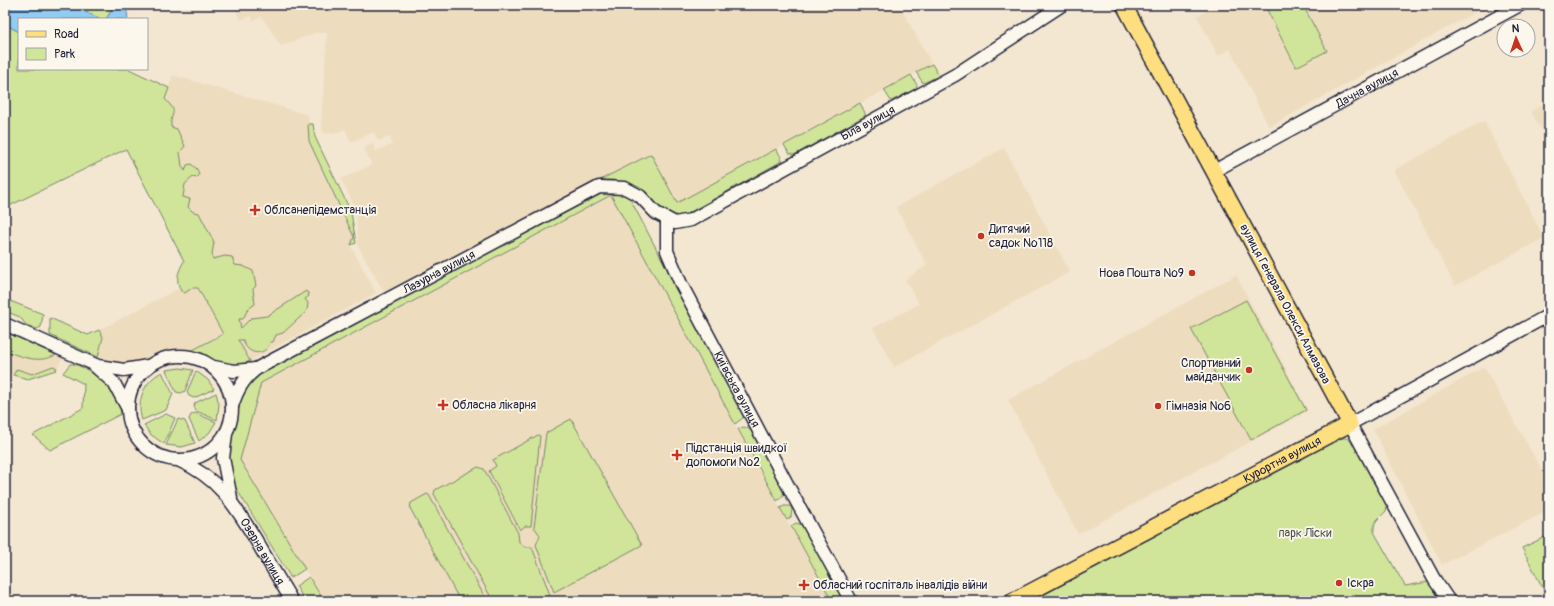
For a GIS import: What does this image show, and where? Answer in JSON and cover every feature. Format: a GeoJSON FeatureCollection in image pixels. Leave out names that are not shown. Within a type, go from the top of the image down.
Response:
{"type":"FeatureCollection","features":[{"type":"Feature","properties":{"kind":"main road","name":"вулиця Генерала Олекси Алмазова"},"geometry":{"type":"LineString","coordinates":[[1124,5],[1350,424]]}},
{"type":"Feature","properties":{"kind":"main road","name":"Курортна вулиця"},"geometry":{"type":"LineString","coordinates":[[1013,601],[1350,424]]}},
{"type":"Feature","properties":{"kind":"street","name":"Біла вулиця"},"geometry":{"type":"LineString","coordinates":[[668,219],[675,223],[691,220],[955,75],[1062,5]]}},
{"type":"Feature","properties":{"kind":"street","name":"Дачна вулиця"},"geometry":{"type":"LineString","coordinates":[[1214,171],[1520,5]]}},
{"type":"Feature","properties":{"kind":"street","name":"Лазурна вулиця"},"geometry":{"type":"LineString","coordinates":[[232,406],[240,386],[248,375],[256,369],[599,187],[625,188],[640,196],[656,213],[668,219]]}},
{"type":"Feature","properties":{"kind":"street","name":"Київська вулиця"},"geometry":{"type":"LineString","coordinates":[[668,219],[667,251],[681,284],[851,601]]}},
{"type":"Feature","properties":{"kind":"street","name":"Курортна вулиця"},"geometry":{"type":"LineString","coordinates":[[1350,424],[1549,315]]}},
{"type":"Feature","properties":{"kind":"street"},"geometry":{"type":"LineString","coordinates":[[5,324],[92,364],[111,369],[124,370],[149,365],[160,359],[178,355],[197,358],[213,367],[227,384],[232,406],[231,419],[227,431],[220,441],[210,450],[195,458],[177,460],[160,456],[141,442],[132,429],[128,409],[114,383],[92,364]]}},
{"type":"Feature","properties":{"kind":"street"},"geometry":{"type":"LineString","coordinates":[[128,409],[130,394],[136,380],[149,365]]}},
{"type":"Feature","properties":{"kind":"street","name":"Лазурна вулиця"},"geometry":{"type":"LineString","coordinates":[[213,367],[234,371],[256,369]]}},
{"type":"Feature","properties":{"kind":"street","name":"вулиця Генерала Олекси Алмазова"},"geometry":{"type":"LineString","coordinates":[[1350,424],[1434,579],[1450,601]]}},
{"type":"Feature","properties":{"kind":"street","name":"Озерна вулиця"},"geometry":{"type":"LineString","coordinates":[[227,431],[223,458],[232,502]]}},
{"type":"Feature","properties":{"kind":"street","name":"Озерна вулиця"},"geometry":{"type":"LineString","coordinates":[[177,460],[203,473],[218,486],[232,502],[292,601]]}},
{"type":"Feature","properties":{"kind":"shaded area"},"geometry":{"type":"Polygon","coordinates":[[[234,5],[899,5],[932,64],[677,203],[651,154],[384,292],[358,246],[356,210],[341,179],[372,165],[364,148],[373,143],[376,151],[392,145],[390,137],[378,141],[374,132],[351,142],[345,129],[334,134],[324,133],[321,124],[327,33],[315,33],[281,46],[262,17],[253,21],[251,16],[240,20],[234,5]]]}},
{"type":"Feature","properties":{"kind":"shaded area"},"geometry":{"type":"Polygon","coordinates":[[[1217,5],[1488,5],[1269,127],[1230,49],[1218,56],[1197,16],[1217,5]]]}},
{"type":"Feature","properties":{"kind":"shaded area","name":"Облсанепідемстанція"},"geometry":{"type":"Polygon","coordinates":[[[173,75],[308,115],[309,141],[354,237],[351,246],[376,293],[250,361],[155,183],[158,116],[173,75]]]}},
{"type":"Feature","properties":{"kind":"shaded area"},"geometry":{"type":"Polygon","coordinates":[[[1549,102],[1549,137],[1537,123],[1531,111],[1549,102]]]}},
{"type":"Feature","properties":{"kind":"shaded area"},"geometry":{"type":"Polygon","coordinates":[[[1484,121],[1544,238],[1455,286],[1394,170],[1484,121]]]}},
{"type":"Feature","properties":{"kind":"shaded area","name":"Дитячий садок №118"},"geometry":{"type":"Polygon","coordinates":[[[1004,148],[1070,272],[894,367],[873,328],[919,304],[905,280],[927,265],[896,207],[1004,148]]]}},
{"type":"Feature","properties":{"kind":"shaded area","name":"Обласна лікарня"},"geometry":{"type":"Polygon","coordinates":[[[611,194],[765,481],[832,601],[324,601],[240,460],[261,383],[611,194]]]}},
{"type":"Feature","properties":{"kind":"shaded area","name":"Гімназія №6"},"geometry":{"type":"Polygon","coordinates":[[[1236,275],[1308,411],[1078,534],[1008,400],[1236,275]]]}},
{"type":"Feature","properties":{"kind":"shaded area"},"geometry":{"type":"Polygon","coordinates":[[[193,281],[223,334],[189,352],[169,351],[155,355],[143,363],[124,365],[109,363],[98,357],[103,337],[99,330],[193,281]]]}},
{"type":"Feature","properties":{"kind":"shaded area"},"geometry":{"type":"Polygon","coordinates":[[[5,332],[63,358],[56,370],[28,379],[5,372],[5,332]]]}},
{"type":"Feature","properties":{"kind":"shaded area"},"geometry":{"type":"Polygon","coordinates":[[[1484,367],[1549,483],[1549,510],[1442,565],[1373,429],[1484,367]]]}},
{"type":"Feature","properties":{"kind":"green space"},"geometry":{"type":"Polygon","coordinates":[[[70,5],[111,5],[112,10],[107,18],[99,18],[70,5]]]}},
{"type":"Feature","properties":{"kind":"green space"},"geometry":{"type":"Polygon","coordinates":[[[1303,5],[1327,51],[1296,67],[1265,6],[1303,5]]]}},
{"type":"Feature","properties":{"kind":"green space"},"geometry":{"type":"Polygon","coordinates":[[[5,24],[18,31],[18,70],[131,70],[169,88],[165,99],[173,110],[171,127],[177,129],[185,146],[180,152],[182,166],[185,171],[187,165],[191,164],[197,169],[199,175],[197,178],[193,177],[185,184],[183,197],[190,199],[188,207],[193,212],[199,213],[214,242],[212,254],[213,259],[225,256],[232,257],[235,265],[243,266],[253,271],[256,286],[253,289],[255,304],[248,309],[243,319],[239,319],[241,328],[251,318],[267,316],[306,291],[309,296],[305,299],[308,303],[307,311],[283,333],[276,335],[273,342],[270,342],[268,347],[261,352],[252,352],[245,345],[243,340],[238,340],[250,361],[235,367],[217,364],[189,352],[223,334],[198,288],[192,288],[185,293],[181,291],[178,283],[178,276],[184,261],[126,149],[5,208],[5,195],[8,191],[5,185],[5,24]]]}},
{"type":"Feature","properties":{"kind":"green space"},"geometry":{"type":"Polygon","coordinates":[[[932,64],[939,76],[923,83],[916,72],[932,64]]]}},
{"type":"Feature","properties":{"kind":"green space"},"geometry":{"type":"Polygon","coordinates":[[[911,75],[917,85],[916,89],[891,101],[884,90],[911,75]]]}},
{"type":"Feature","properties":{"kind":"green space"},"geometry":{"type":"Polygon","coordinates":[[[860,103],[865,116],[794,155],[789,153],[784,145],[860,103]]]}},
{"type":"Feature","properties":{"kind":"green space"},"geometry":{"type":"Polygon","coordinates":[[[308,124],[313,124],[315,137],[351,212],[356,243],[351,245],[354,237],[309,141],[308,124]]]}},
{"type":"Feature","properties":{"kind":"green space"},"geometry":{"type":"Polygon","coordinates":[[[776,149],[781,157],[780,162],[685,215],[668,216],[629,184],[613,180],[600,180],[651,154],[677,203],[776,149]]]}},
{"type":"Feature","properties":{"kind":"green space"},"geometry":{"type":"Polygon","coordinates":[[[602,190],[627,193],[744,417],[735,424],[611,195],[261,383],[240,460],[305,569],[291,578],[236,488],[230,473],[227,458],[243,392],[257,374],[602,190]]]}},
{"type":"Feature","properties":{"kind":"green space"},"geometry":{"type":"Polygon","coordinates":[[[5,299],[43,314],[41,327],[37,329],[26,325],[20,317],[5,311],[5,299]]]}},
{"type":"Feature","properties":{"kind":"green space","name":"Спортивний майданчик"},"geometry":{"type":"Polygon","coordinates":[[[1246,300],[1306,410],[1251,440],[1191,329],[1246,300]]]}},
{"type":"Feature","properties":{"kind":"green space"},"geometry":{"type":"Polygon","coordinates":[[[50,318],[88,335],[99,330],[103,337],[98,357],[50,335],[50,318]]]}},
{"type":"Feature","properties":{"kind":"green space"},"geometry":{"type":"Polygon","coordinates":[[[5,332],[56,355],[43,359],[30,359],[5,351],[5,332]]]}},
{"type":"Feature","properties":{"kind":"green space"},"geometry":{"type":"Polygon","coordinates":[[[70,364],[82,367],[108,386],[117,398],[120,405],[121,414],[50,450],[33,435],[83,408],[84,384],[63,373],[70,364]]]}},
{"type":"Feature","properties":{"kind":"green space"},"geometry":{"type":"Polygon","coordinates":[[[53,366],[57,368],[56,370],[28,379],[13,375],[17,369],[32,374],[53,366]]]}},
{"type":"Feature","properties":{"kind":"green space"},"geometry":{"type":"Polygon","coordinates":[[[180,368],[193,370],[185,391],[181,393],[176,392],[166,370],[180,368]]]}},
{"type":"Feature","properties":{"kind":"green space"},"geometry":{"type":"Polygon","coordinates":[[[196,371],[208,380],[214,389],[194,398],[189,396],[187,392],[196,371]]]}},
{"type":"Feature","properties":{"kind":"green space"},"geometry":{"type":"Polygon","coordinates":[[[162,372],[173,394],[166,410],[142,420],[140,406],[143,392],[150,381],[162,372]]]}},
{"type":"Feature","properties":{"kind":"green space"},"geometry":{"type":"Polygon","coordinates":[[[216,393],[219,404],[217,420],[196,411],[194,406],[195,403],[216,393]]]}},
{"type":"Feature","properties":{"kind":"green space"},"geometry":{"type":"Polygon","coordinates":[[[195,413],[216,422],[209,433],[199,441],[189,419],[191,415],[195,413]]]}},
{"type":"Feature","properties":{"kind":"green space"},"geometry":{"type":"Polygon","coordinates":[[[166,414],[175,418],[164,444],[150,434],[144,425],[166,414]]]}},
{"type":"Feature","properties":{"kind":"green space"},"geometry":{"type":"Polygon","coordinates":[[[178,419],[185,421],[195,443],[182,447],[166,445],[178,419]]]}},
{"type":"Feature","properties":{"kind":"green space"},"geometry":{"type":"Polygon","coordinates":[[[571,419],[642,545],[554,592],[536,545],[540,535],[534,527],[546,433],[571,419]]]}},
{"type":"Feature","properties":{"kind":"green space"},"geometry":{"type":"Polygon","coordinates":[[[744,427],[751,430],[784,492],[782,497],[777,501],[738,429],[744,427]]]}},
{"type":"Feature","properties":{"kind":"green space"},"geometry":{"type":"Polygon","coordinates":[[[538,435],[540,436],[531,526],[525,526],[520,530],[489,471],[496,466],[493,460],[538,435]]]}},
{"type":"Feature","properties":{"kind":"green space","name":"парк Ліски"},"geometry":{"type":"Polygon","coordinates":[[[1339,438],[1346,438],[1352,442],[1387,506],[1386,511],[1374,525],[1374,532],[1405,586],[1428,582],[1442,601],[1032,601],[1339,438]]]}},
{"type":"Feature","properties":{"kind":"green space"},"geometry":{"type":"Polygon","coordinates":[[[478,467],[484,469],[518,533],[519,542],[525,547],[532,547],[550,595],[539,601],[493,601],[434,494],[435,490],[478,467]]]}},
{"type":"Feature","properties":{"kind":"green space"},"geometry":{"type":"Polygon","coordinates":[[[427,494],[429,495],[487,601],[460,601],[410,508],[411,503],[427,494]]]}},
{"type":"Feature","properties":{"kind":"green space"},"geometry":{"type":"Polygon","coordinates":[[[790,506],[792,509],[791,517],[787,520],[780,508],[790,506]]]}},
{"type":"Feature","properties":{"kind":"green space"},"geometry":{"type":"Polygon","coordinates":[[[796,523],[803,525],[806,529],[844,601],[832,601],[791,526],[796,523]]]}},
{"type":"Feature","properties":{"kind":"green space"},"geometry":{"type":"Polygon","coordinates":[[[1549,535],[1549,600],[1522,548],[1549,535]]]}},
{"type":"Feature","properties":{"kind":"green space"},"geometry":{"type":"Polygon","coordinates":[[[309,577],[324,601],[305,601],[296,586],[309,577]]]}},
{"type":"Feature","properties":{"kind":"water"},"geometry":{"type":"Polygon","coordinates":[[[5,5],[70,5],[99,18],[18,18],[18,31],[5,24],[5,5]]]}},
{"type":"Feature","properties":{"kind":"water"},"geometry":{"type":"Polygon","coordinates":[[[111,5],[126,5],[128,18],[107,18],[112,10],[111,5]]]}},
{"type":"Feature","properties":{"kind":"place","name":"Облсанепідемстанція"},"geometry":{"type":"Point","coordinates":[255,210]}},
{"type":"Feature","properties":{"kind":"place","name":"Дитячий садок №118"},"geometry":{"type":"Point","coordinates":[981,236]}},
{"type":"Feature","properties":{"kind":"place","name":"Нова Пошта №9"},"geometry":{"type":"Point","coordinates":[1192,273]}},
{"type":"Feature","properties":{"kind":"place","name":"Спортивний майданчик"},"geometry":{"type":"Point","coordinates":[1249,370]}},
{"type":"Feature","properties":{"kind":"place","name":"Обласна лікарня"},"geometry":{"type":"Point","coordinates":[443,405]}},
{"type":"Feature","properties":{"kind":"place","name":"Гімназія №6"},"geometry":{"type":"Point","coordinates":[1158,406]}},
{"type":"Feature","properties":{"kind":"place","name":"Підстанція швидкої допомоги №2"},"geometry":{"type":"Point","coordinates":[677,455]}},
{"type":"Feature","properties":{"kind":"place","name":"Іскра"},"geometry":{"type":"Point","coordinates":[1339,583]}},
{"type":"Feature","properties":{"kind":"place","name":"Обласний госпіталь інвалідів війни"},"geometry":{"type":"Point","coordinates":[804,585]}}]}
